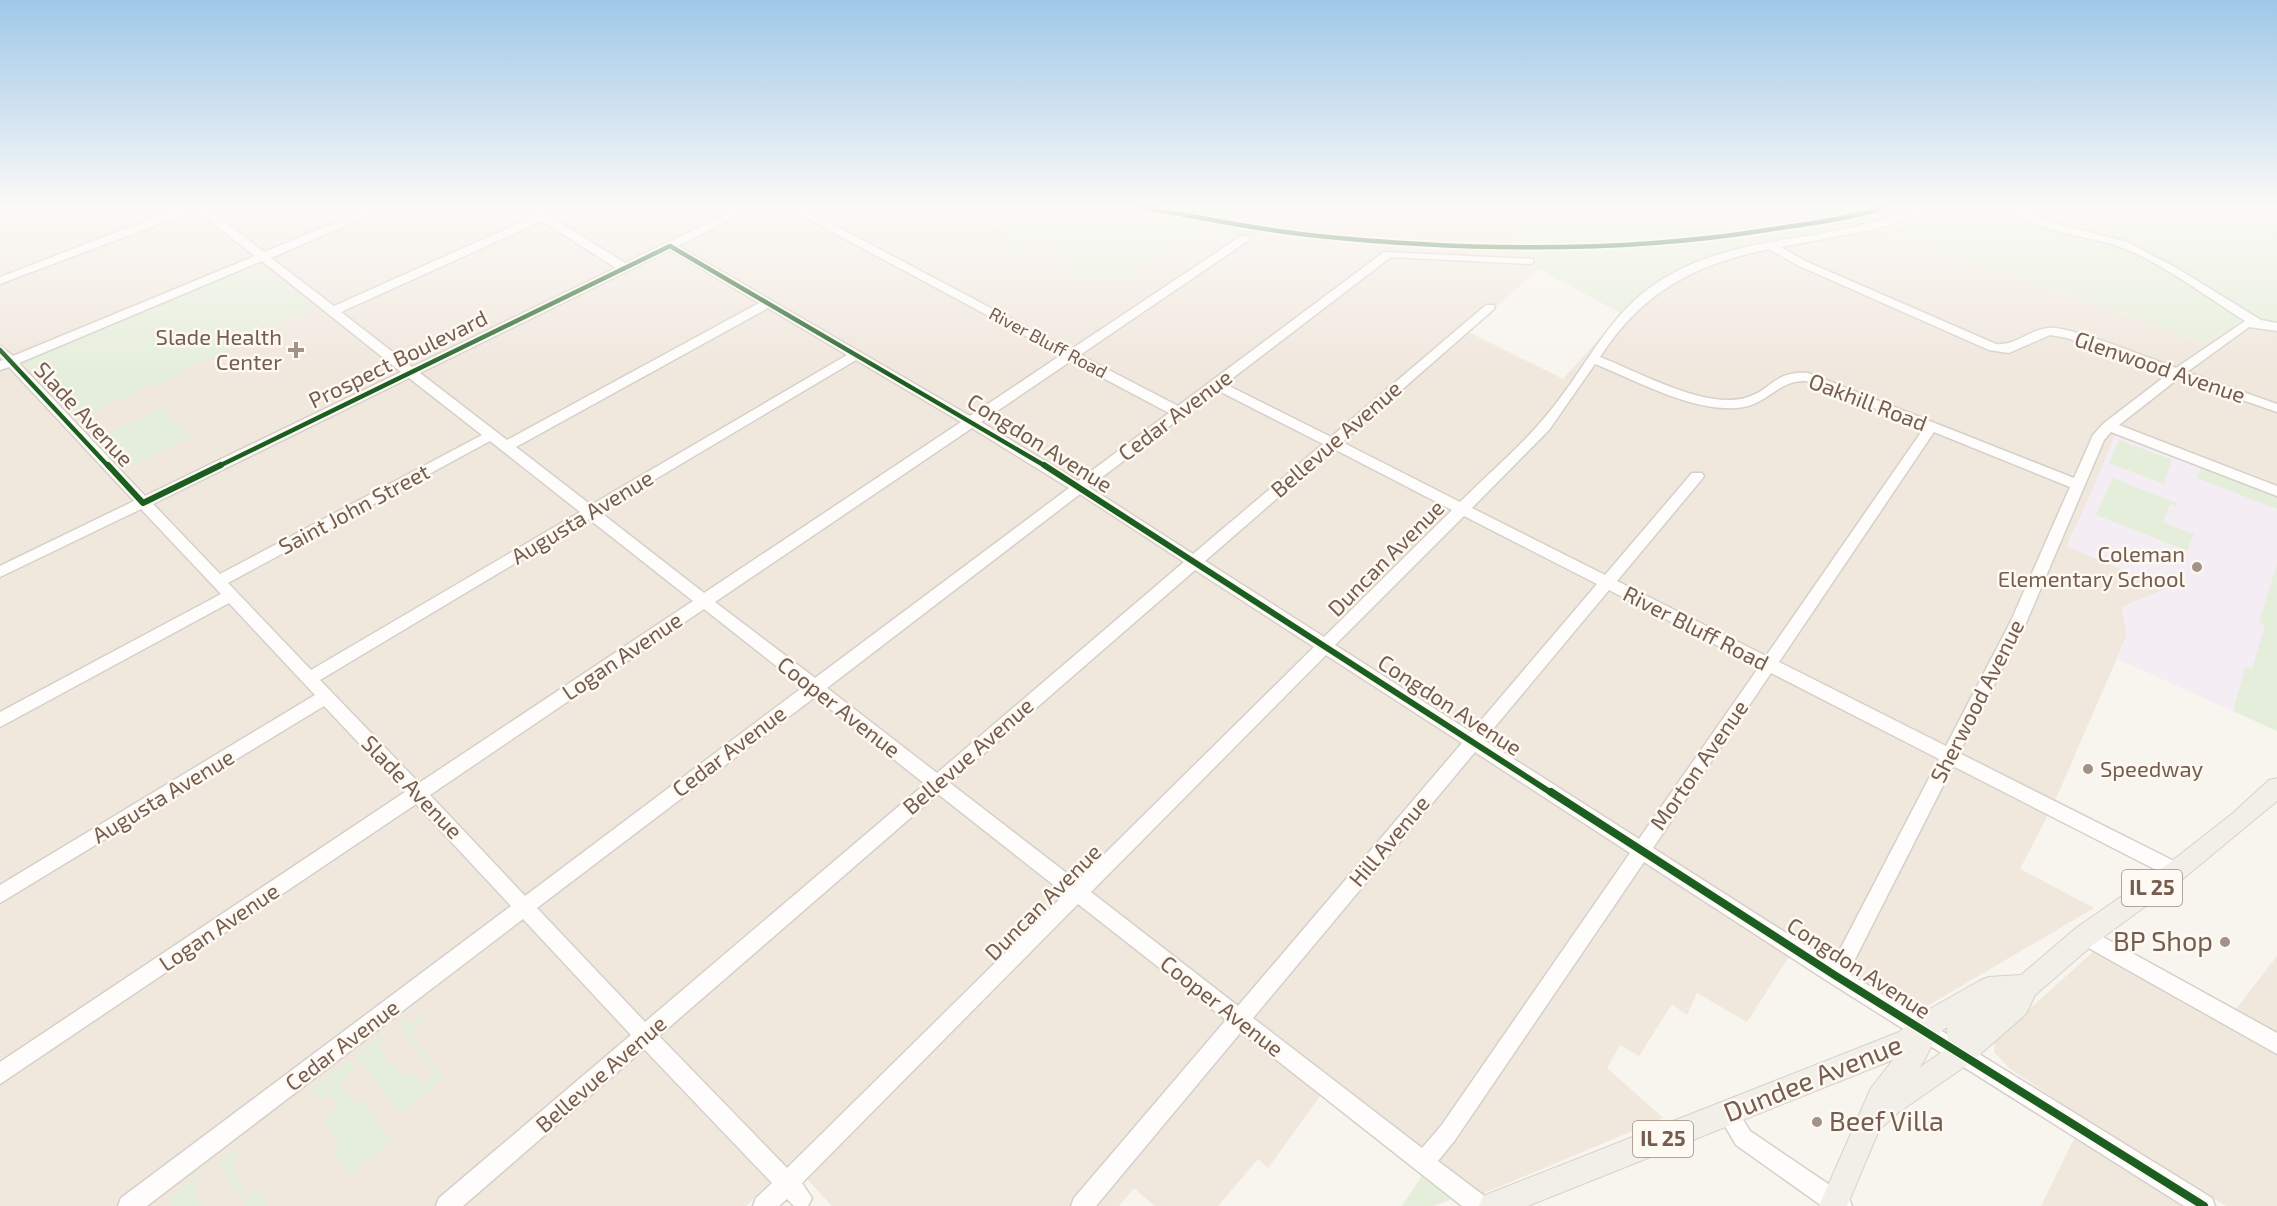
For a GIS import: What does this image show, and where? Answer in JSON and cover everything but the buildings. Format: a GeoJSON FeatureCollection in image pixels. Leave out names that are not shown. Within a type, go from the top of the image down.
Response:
{"type":"FeatureCollection","features":[{"type":"Feature","properties":{"kind":"main road","name":"Dundee Avenue"},"geometry":{"type":"LineString","coordinates":[[1493,1206],[1908,1041],[1937,1019],[1988,989],[2016,988],[2176,871],[2241,820],[2277,787]]}},
{"type":"Feature","properties":{"kind":"main road","name":"Dundee Avenue"},"geometry":{"type":"LineString","coordinates":[[1961,1054],[2017,1005],[2016,988]]}},
{"type":"Feature","properties":{"kind":"main road"},"geometry":{"type":"LineString","coordinates":[[1871,1120],[1880,1097],[1919,1047],[1923,1031]]}},
{"type":"Feature","properties":{"kind":"main road","name":"IL 25"},"geometry":{"type":"LineString","coordinates":[[1836,1204],[1871,1120],[1890,1103],[1961,1054]]}},
{"type":"Feature","properties":{"kind":"street"},"geometry":{"type":"LineString","coordinates":[[0,281],[46,263]]}},
{"type":"Feature","properties":{"kind":"street"},"geometry":{"type":"LineString","coordinates":[[5,364],[248,263]]}},
{"type":"Feature","properties":{"kind":"street","name":"Cooper Avenue"},"geometry":{"type":"LineString","coordinates":[[268,263],[1479,1206]]}},
{"type":"Feature","properties":{"kind":"street"},"geometry":{"type":"LineString","coordinates":[[331,312],[439,263]]}},
{"type":"Feature","properties":{"kind":"street"},"geometry":{"type":"LineString","coordinates":[[617,263],[625,268]]}},
{"type":"Feature","properties":{"kind":"street","name":"Prospect Boulevard"},"geometry":{"type":"LineString","coordinates":[[0,572],[635,263]]}},
{"type":"Feature","properties":{"kind":"street","name":"Congdon Avenue"},"geometry":{"type":"LineString","coordinates":[[700,263],[855,355],[973,421],[1079,487],[1836,976],[2204,1206]]}},
{"type":"Feature","properties":{"kind":"street","name":"River Bluff Road"},"geometry":{"type":"LineString","coordinates":[[898,263],[1178,412]]}},
{"type":"Feature","properties":{"kind":"street","name":"Logan Avenue"},"geometry":{"type":"LineString","coordinates":[[0,1074],[1208,263]]}},
{"type":"Feature","properties":{"kind":"street","name":"Cedar Avenue"},"geometry":{"type":"LineString","coordinates":[[129,1206],[813,687],[1377,263]]}},
{"type":"Feature","properties":{"kind":"street","name":"Duncan Avenue"},"geometry":{"type":"LineString","coordinates":[[764,1206],[1564,404],[1619,322],[1659,286],[1706,263]]}},
{"type":"Feature","properties":{"kind":"street","name":"Glenwood Avenue"},"geometry":{"type":"LineString","coordinates":[[1803,263],[1983,343],[2009,349],[2044,332],[2058,332],[2088,340],[2277,408]]}},
{"type":"Feature","properties":{"kind":"street"},"geometry":{"type":"LineString","coordinates":[[2160,263],[2257,323],[2277,327]]}},
{"type":"Feature","properties":{"kind":"street"},"geometry":{"type":"LineString","coordinates":[[505,447],[768,303]]}},
{"type":"Feature","properties":{"kind":"street","name":"Bellevue Avenue"},"geometry":{"type":"LineString","coordinates":[[447,1206],[646,1037],[936,783],[1490,307]]}},
{"type":"Feature","properties":{"kind":"street","name":"Sherwood Avenue"},"geometry":{"type":"LineString","coordinates":[[1836,976],[2026,606],[2096,441],[2109,426],[2178,372],[2243,326],[2257,323]]}},
{"type":"Feature","properties":{"kind":"street","name":"Slade Avenue"},"geometry":{"type":"LineString","coordinates":[[0,350],[5,364],[143,503],[646,1037],[801,1198]]}},
{"type":"Feature","properties":{"kind":"street","name":"Augusta Avenue"},"geometry":{"type":"LineString","coordinates":[[309,679],[855,355]]}},
{"type":"Feature","properties":{"kind":"street","name":"Oakhill Road"},"geometry":{"type":"LineString","coordinates":[[1594,359],[1688,395],[1722,404],[1754,401],[1786,377],[1808,377],[2076,484]]}},
{"type":"Feature","properties":{"kind":"street","name":"River Bluff Road"},"geometry":{"type":"LineString","coordinates":[[1216,384],[2176,871]]}},
{"type":"Feature","properties":{"kind":"street","name":"Morton Avenue"},"geometry":{"type":"LineString","coordinates":[[1424,1162],[1448,1133],[1932,426]]}},
{"type":"Feature","properties":{"kind":"street"},"geometry":{"type":"LineString","coordinates":[[2109,426],[2277,491]]}},
{"type":"Feature","properties":{"kind":"street","name":"Saint John Street"},"geometry":{"type":"LineString","coordinates":[[217,582],[490,436]]}},
{"type":"Feature","properties":{"kind":"street","name":"Hill Avenue"},"geometry":{"type":"LineString","coordinates":[[1082,1206],[1697,476]]}},
{"type":"Feature","properties":{"kind":"street"},"geometry":{"type":"LineString","coordinates":[[0,720],[230,596]]}},
{"type":"Feature","properties":{"kind":"street","name":"Augusta Avenue"},"geometry":{"type":"LineString","coordinates":[[0,895],[325,697]]}},
{"type":"Feature","properties":{"kind":"street"},"geometry":{"type":"LineString","coordinates":[[2085,936],[2277,1044]]}},
{"type":"Feature","properties":{"kind":"street"},"geometry":{"type":"LineString","coordinates":[[1728,1114],[1743,1138],[1836,1204]]}},
{"type":"Feature","properties":{"kind":"shaded area"},"geometry":{"type":"Polygon","coordinates":[[[0,263],[1064,263],[1072,276],[1084,284],[1099,280],[1116,280],[1144,263],[1542,263],[1469,332],[1563,379],[1631,303],[1678,271],[1710,263],[1976,263],[2205,343],[2248,317],[2277,322],[2277,497],[2086,505],[2069,541],[2068,547],[2168,588],[2122,607],[2127,635],[2054,803],[2020,869],[2094,908],[1895,1025],[1790,955],[1747,1022],[1697,993],[1687,1015],[1672,1004],[1639,1056],[1620,1045],[1607,1068],[1663,1118],[1463,1202],[1323,1092],[1268,1168],[1258,1159],[1218,1206],[1155,1206],[1134,1188],[1119,1206],[832,1206],[791,1162],[746,1206],[0,1206],[0,263]]]}},
{"type":"Feature","properties":{"kind":"shaded area","name":"Coleman Elementary School"},"geometry":{"type":"Polygon","coordinates":[[[2115,435],[2277,497],[2277,731],[2117,659],[2127,635],[2122,607],[2167,588],[2068,547],[2115,435]]]}},
{"type":"Feature","properties":{"kind":"shaded area"},"geometry":{"type":"Polygon","coordinates":[[[2096,949],[2226,1022],[2277,956],[2277,1206],[2226,1206],[2086,1120],[2009,1068],[1994,1052],[1995,1040],[2096,949]]]}},
{"type":"Feature","properties":{"kind":"shaded area"},"geometry":{"type":"Polygon","coordinates":[[[2075,1137],[2185,1206],[2041,1206],[2075,1137]]]}},
{"type":"Feature","properties":{"kind":"green space"},"geometry":{"type":"Polygon","coordinates":[[[1143,263],[1127,277],[1080,283],[1076,282],[1065,264],[1143,263]]]}},
{"type":"Feature","properties":{"kind":"green space"},"geometry":{"type":"Polygon","coordinates":[[[1542,263],[1714,263],[1656,284],[1620,313],[1537,268],[1542,263]]]}},
{"type":"Feature","properties":{"kind":"green space"},"geometry":{"type":"Polygon","coordinates":[[[1976,263],[2277,263],[2277,322],[2247,317],[2205,343],[1976,263]]]}},
{"type":"Feature","properties":{"kind":"green space"},"geometry":{"type":"Polygon","coordinates":[[[257,264],[314,307],[273,326],[259,324],[253,327],[258,332],[245,338],[247,340],[260,335],[265,340],[248,348],[226,349],[223,355],[195,363],[169,382],[149,386],[87,415],[81,413],[74,417],[25,365],[31,357],[257,264]]]}},
{"type":"Feature","properties":{"kind":"green space"},"geometry":{"type":"Polygon","coordinates":[[[162,408],[191,437],[133,465],[105,434],[162,408]]]}},
{"type":"Feature","properties":{"kind":"green space"},"geometry":{"type":"Polygon","coordinates":[[[2119,440],[2172,460],[2164,484],[2109,463],[2119,440]]]}},
{"type":"Feature","properties":{"kind":"green space"},"geometry":{"type":"Polygon","coordinates":[[[2201,468],[2277,495],[2277,509],[2197,478],[2201,468]]]}},
{"type":"Feature","properties":{"kind":"green space"},"geometry":{"type":"Polygon","coordinates":[[[2113,478],[2177,503],[2176,506],[2170,504],[2163,522],[2194,534],[2187,551],[2096,515],[2113,478]]]}},
{"type":"Feature","properties":{"kind":"green space"},"geometry":{"type":"Polygon","coordinates":[[[2277,564],[2277,731],[2233,711],[2245,667],[2252,669],[2265,625],[2259,622],[2277,564]]]}},
{"type":"Feature","properties":{"kind":"green space"},"geometry":{"type":"Polygon","coordinates":[[[423,1013],[425,1020],[414,1028],[416,1031],[411,1035],[444,1078],[401,1114],[355,1055],[384,1033],[387,1036],[378,1045],[390,1064],[393,1063],[400,1073],[413,1074],[422,1083],[434,1073],[397,1023],[404,1018],[408,1027],[423,1013]]]}},
{"type":"Feature","properties":{"kind":"green space"},"geometry":{"type":"Polygon","coordinates":[[[348,1060],[354,1068],[340,1083],[356,1104],[361,1101],[365,1105],[391,1141],[351,1175],[333,1151],[340,1145],[322,1121],[338,1108],[329,1095],[319,1100],[310,1091],[348,1060]]]}},
{"type":"Feature","properties":{"kind":"green space"},"geometry":{"type":"Polygon","coordinates":[[[236,1148],[238,1152],[233,1167],[244,1188],[240,1192],[243,1197],[256,1187],[268,1206],[245,1206],[218,1161],[236,1148]]]}},
{"type":"Feature","properties":{"kind":"green space"},"geometry":{"type":"Polygon","coordinates":[[[200,1175],[195,1191],[201,1206],[172,1206],[168,1199],[200,1175]]]}},
{"type":"Feature","properties":{"kind":"green space"},"geometry":{"type":"Polygon","coordinates":[[[1422,1176],[1452,1199],[1434,1206],[1402,1206],[1422,1176]]]}},
{"type":"Feature","properties":{"kind":"cycle path"},"geometry":{"type":"LineString","coordinates":[[0,350],[143,503],[635,263]]}},
{"type":"Feature","properties":{"kind":"cycle path"},"geometry":{"type":"LineString","coordinates":[[700,263],[1041,463],[1836,976],[2204,1206]]}},
{"type":"Feature","properties":{"kind":"place","name":"Slade Health Center"},"geometry":{"type":"Point","coordinates":[296,350]}},
{"type":"Feature","properties":{"kind":"place","name":"Coleman Elementary School"},"geometry":{"type":"Point","coordinates":[2197,567]}},
{"type":"Feature","properties":{"kind":"place","name":"Speedway"},"geometry":{"type":"Point","coordinates":[2088,769]}},
{"type":"Feature","properties":{"kind":"place","name":"BP Shop"},"geometry":{"type":"Point","coordinates":[2225,942]}},
{"type":"Feature","properties":{"kind":"place","name":"Beef Villa"},"geometry":{"type":"Point","coordinates":[1817,1122]}}]}
